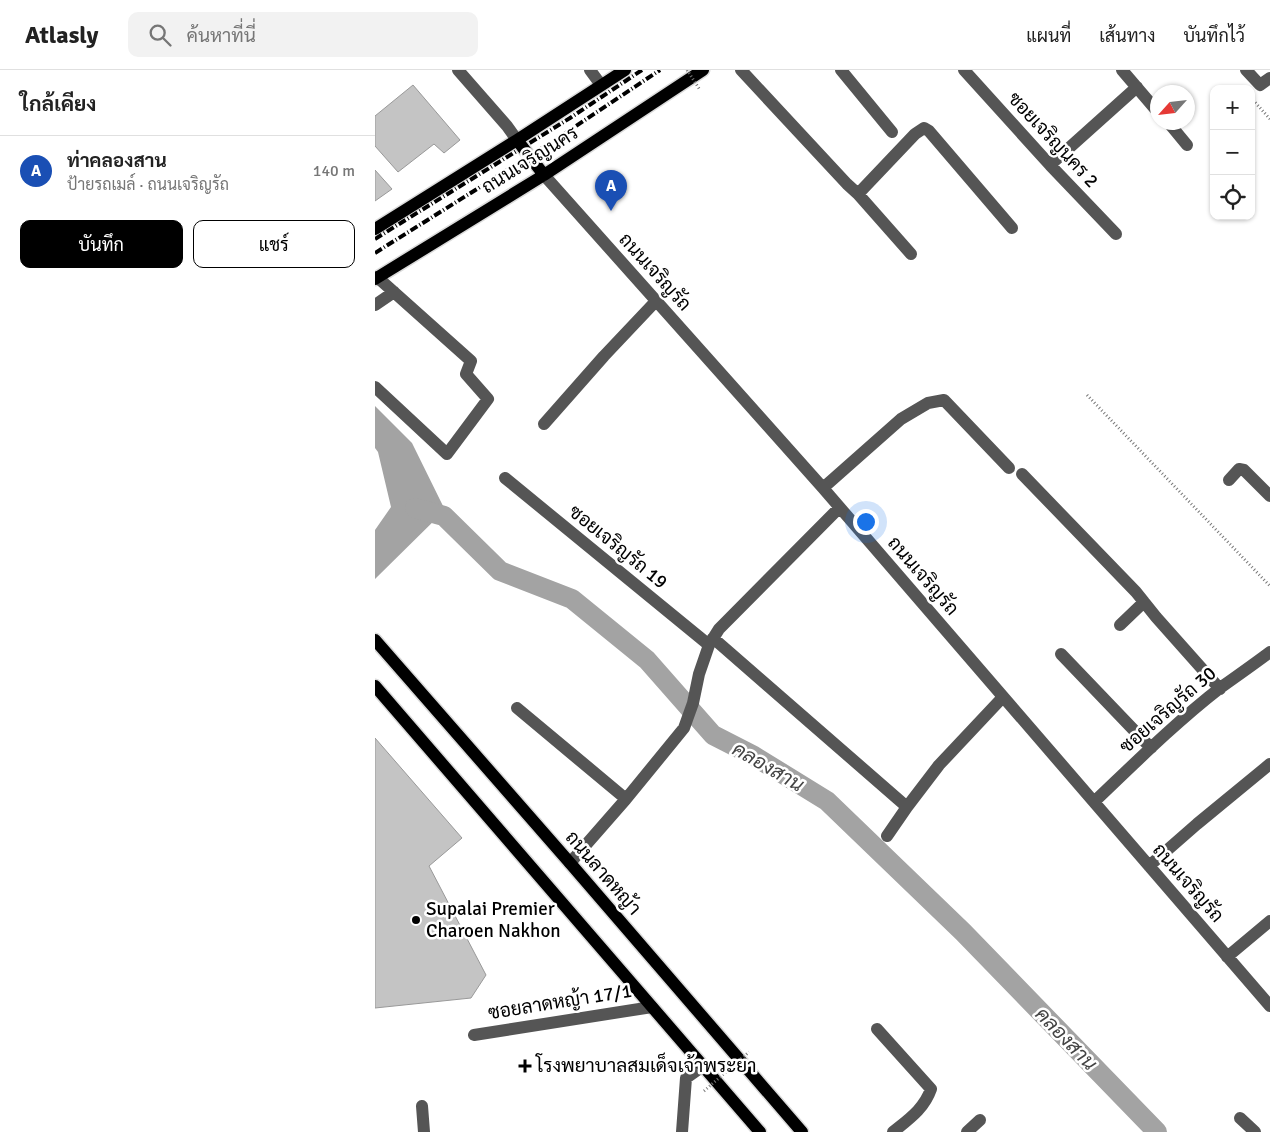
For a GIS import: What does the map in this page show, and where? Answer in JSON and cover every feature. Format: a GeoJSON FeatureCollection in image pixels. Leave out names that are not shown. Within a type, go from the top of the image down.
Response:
{"type":"FeatureCollection","features":[{"type":"Feature","properties":{"kind":"main road","name":"ถนนเจริญนคร"},"geometry":{"type":"LineString","coordinates":[[375,229],[625,70]]}},
{"type":"Feature","properties":{"kind":"main road","name":"ถนนเจริญนคร"},"geometry":{"type":"LineString","coordinates":[[376,278],[543,175],[703,70]]}},
{"type":"Feature","properties":{"kind":"main road"},"geometry":{"type":"LineString","coordinates":[[517,140],[543,175]]}},
{"type":"Feature","properties":{"kind":"main road","name":"ถนนลาดหญ้า"},"geometry":{"type":"LineString","coordinates":[[375,640],[802,1132]]}},
{"type":"Feature","properties":{"kind":"main road"},"geometry":{"type":"LineString","coordinates":[[375,686],[760,1132]]}},
{"type":"Feature","properties":{"kind":"street"},"geometry":{"type":"LineString","coordinates":[[458,70],[517,140]]}},
{"type":"Feature","properties":{"kind":"street"},"geometry":{"type":"LineString","coordinates":[[590,70],[601,85]]}},
{"type":"Feature","properties":{"kind":"street"},"geometry":{"type":"LineString","coordinates":[[741,70],[858,194],[911,254]]}},
{"type":"Feature","properties":{"kind":"street"},"geometry":{"type":"LineString","coordinates":[[841,70],[892,132]]}},
{"type":"Feature","properties":{"kind":"street","name":"ซอยเจริญนคร 2"},"geometry":{"type":"LineString","coordinates":[[964,70],[1050,165],[1116,234]]}},
{"type":"Feature","properties":{"kind":"street"},"geometry":{"type":"LineString","coordinates":[[1122,70],[1150,103]]}},
{"type":"Feature","properties":{"kind":"street"},"geometry":{"type":"LineString","coordinates":[[1246,70],[1259,85],[1270,78]]}},
{"type":"Feature","properties":{"kind":"street"},"geometry":{"type":"LineString","coordinates":[[1050,165],[1137,87]]}},
{"type":"Feature","properties":{"kind":"street"},"geometry":{"type":"LineString","coordinates":[[858,194],[915,134],[924,128],[929,131],[1012,228]]}},
{"type":"Feature","properties":{"kind":"street"},"geometry":{"type":"LineString","coordinates":[[1175,130],[1187,145]]}},
{"type":"Feature","properties":{"kind":"street","name":"ถนนเจริญรัถ"},"geometry":{"type":"LineString","coordinates":[[543,175],[823,488],[1270,1006]]}},
{"type":"Feature","properties":{"kind":"street"},"geometry":{"type":"LineString","coordinates":[[375,387],[447,454],[488,399],[466,374],[471,361],[376,278]]}},
{"type":"Feature","properties":{"kind":"street"},"geometry":{"type":"LineString","coordinates":[[375,305],[394,292]]}},
{"type":"Feature","properties":{"kind":"street"},"geometry":{"type":"LineString","coordinates":[[544,424],[656,301]]}},
{"type":"Feature","properties":{"kind":"street"},"geometry":{"type":"LineString","coordinates":[[823,488],[901,420],[928,402],[944,400],[1009,468]]}},
{"type":"Feature","properties":{"kind":"street"},"geometry":{"type":"LineString","coordinates":[[1229,480],[1239,469],[1244,470],[1270,496]]}},
{"type":"Feature","properties":{"kind":"street"},"geometry":{"type":"LineString","coordinates":[[1022,474],[1129,585],[1220,689]]}},
{"type":"Feature","properties":{"kind":"street","name":"ซอยเจริญรัถ 19"},"geometry":{"type":"LineString","coordinates":[[505,478],[711,642],[907,807]]}},
{"type":"Feature","properties":{"kind":"street"},"geometry":{"type":"LineString","coordinates":[[570,863],[684,728],[693,703],[699,674],[711,642],[719,629],[839,508]]}},
{"type":"Feature","properties":{"kind":"street"},"geometry":{"type":"LineString","coordinates":[[1120,625],[1144,602]]}},
{"type":"Feature","properties":{"kind":"street","name":"ซอยเจริญรัถ 30"},"geometry":{"type":"LineString","coordinates":[[1093,802],[1151,748],[1220,689],[1270,652]]}},
{"type":"Feature","properties":{"kind":"street"},"geometry":{"type":"LineString","coordinates":[[1061,654],[1151,748]]}},
{"type":"Feature","properties":{"kind":"street"},"geometry":{"type":"LineString","coordinates":[[887,836],[939,765],[1003,697]]}},
{"type":"Feature","properties":{"kind":"street"},"geometry":{"type":"LineString","coordinates":[[517,708],[626,799]]}},
{"type":"Feature","properties":{"kind":"street"},"geometry":{"type":"LineString","coordinates":[[1149,866],[1270,764]]}},
{"type":"Feature","properties":{"kind":"street"},"geometry":{"type":"LineString","coordinates":[[1227,957],[1270,921]]}},
{"type":"Feature","properties":{"kind":"street","name":"ซอยลาดหญ้า 17/1"},"geometry":{"type":"LineString","coordinates":[[474,1035],[652,1007]]}},
{"type":"Feature","properties":{"kind":"street"},"geometry":{"type":"LineString","coordinates":[[877,1029],[931,1089],[928,1098],[916,1114],[893,1132]]}},
{"type":"Feature","properties":{"kind":"street"},"geometry":{"type":"LineString","coordinates":[[682,1132],[686,1078],[703,1066]]}},
{"type":"Feature","properties":{"kind":"street"},"geometry":{"type":"LineString","coordinates":[[422,1106],[424,1132]]}},
{"type":"Feature","properties":{"kind":"street"},"geometry":{"type":"LineString","coordinates":[[1240,1118],[1255,1132]]}},
{"type":"Feature","properties":{"kind":"street"},"geometry":{"type":"LineString","coordinates":[[967,1132],[980,1120]]}},
{"type":"Feature","properties":{"kind":"path"},"geometry":{"type":"LineString","coordinates":[[687,70],[700,90]]}},
{"type":"Feature","properties":{"kind":"path"},"geometry":{"type":"LineString","coordinates":[[1255,101],[1270,118]]}},
{"type":"Feature","properties":{"kind":"path"},"geometry":{"type":"LineString","coordinates":[[1087,395],[1270,586]]}},
{"type":"Feature","properties":{"kind":"path"},"geometry":{"type":"LineString","coordinates":[[703,1091],[749,1052]]}},
{"type":"Feature","properties":{"kind":"shaded area"},"geometry":{"type":"Polygon","coordinates":[[[375,406],[412,443],[445,510],[375,579],[375,530],[391,507],[378,452],[375,448],[375,406]]]}},
{"type":"Feature","properties":{"kind":"building"},"geometry":{"type":"Polygon","coordinates":[[[413,85],[460,140],[444,153],[434,144],[398,172],[375,146],[375,116],[413,85]]]}},
{"type":"Feature","properties":{"kind":"building"},"geometry":{"type":"Polygon","coordinates":[[[375,170],[392,189],[375,201],[375,170]]]}},
{"type":"Feature","properties":{"kind":"building","name":"Supalai Premier Charoen Nakhon"},"geometry":{"type":"Polygon","coordinates":[[[375,738],[462,838],[429,866],[486,975],[471,998],[375,1008],[375,738]]]}},
{"type":"Feature","properties":{"kind":"waterway","name":"คลองสาน"},"geometry":{"type":"LineString","coordinates":[[415,508],[444,516],[500,571],[572,599],[647,660],[713,735],[754,756],[827,801],[963,932],[1157,1132]]}},
{"type":"Feature","properties":{"kind":"railway"},"geometry":{"type":"LineString","coordinates":[[375,239],[570,118],[642,70]]}},
{"type":"Feature","properties":{"kind":"railway"},"geometry":{"type":"LineString","coordinates":[[375,253],[555,140],[660,70]]}},
{"type":"Feature","properties":{"kind":"place","name":"ท่าคลองสาน"},"geometry":{"type":"Point","coordinates":[611,211]}},
{"type":"Feature","properties":{"kind":"place","name":"Supalai Premier Charoen Nakhon"},"geometry":{"type":"Point","coordinates":[416,920]}},
{"type":"Feature","properties":{"kind":"place","name":"โรงพยาบาลสมเด็จเจ้าพระยา"},"geometry":{"type":"Point","coordinates":[525,1066]}}]}
